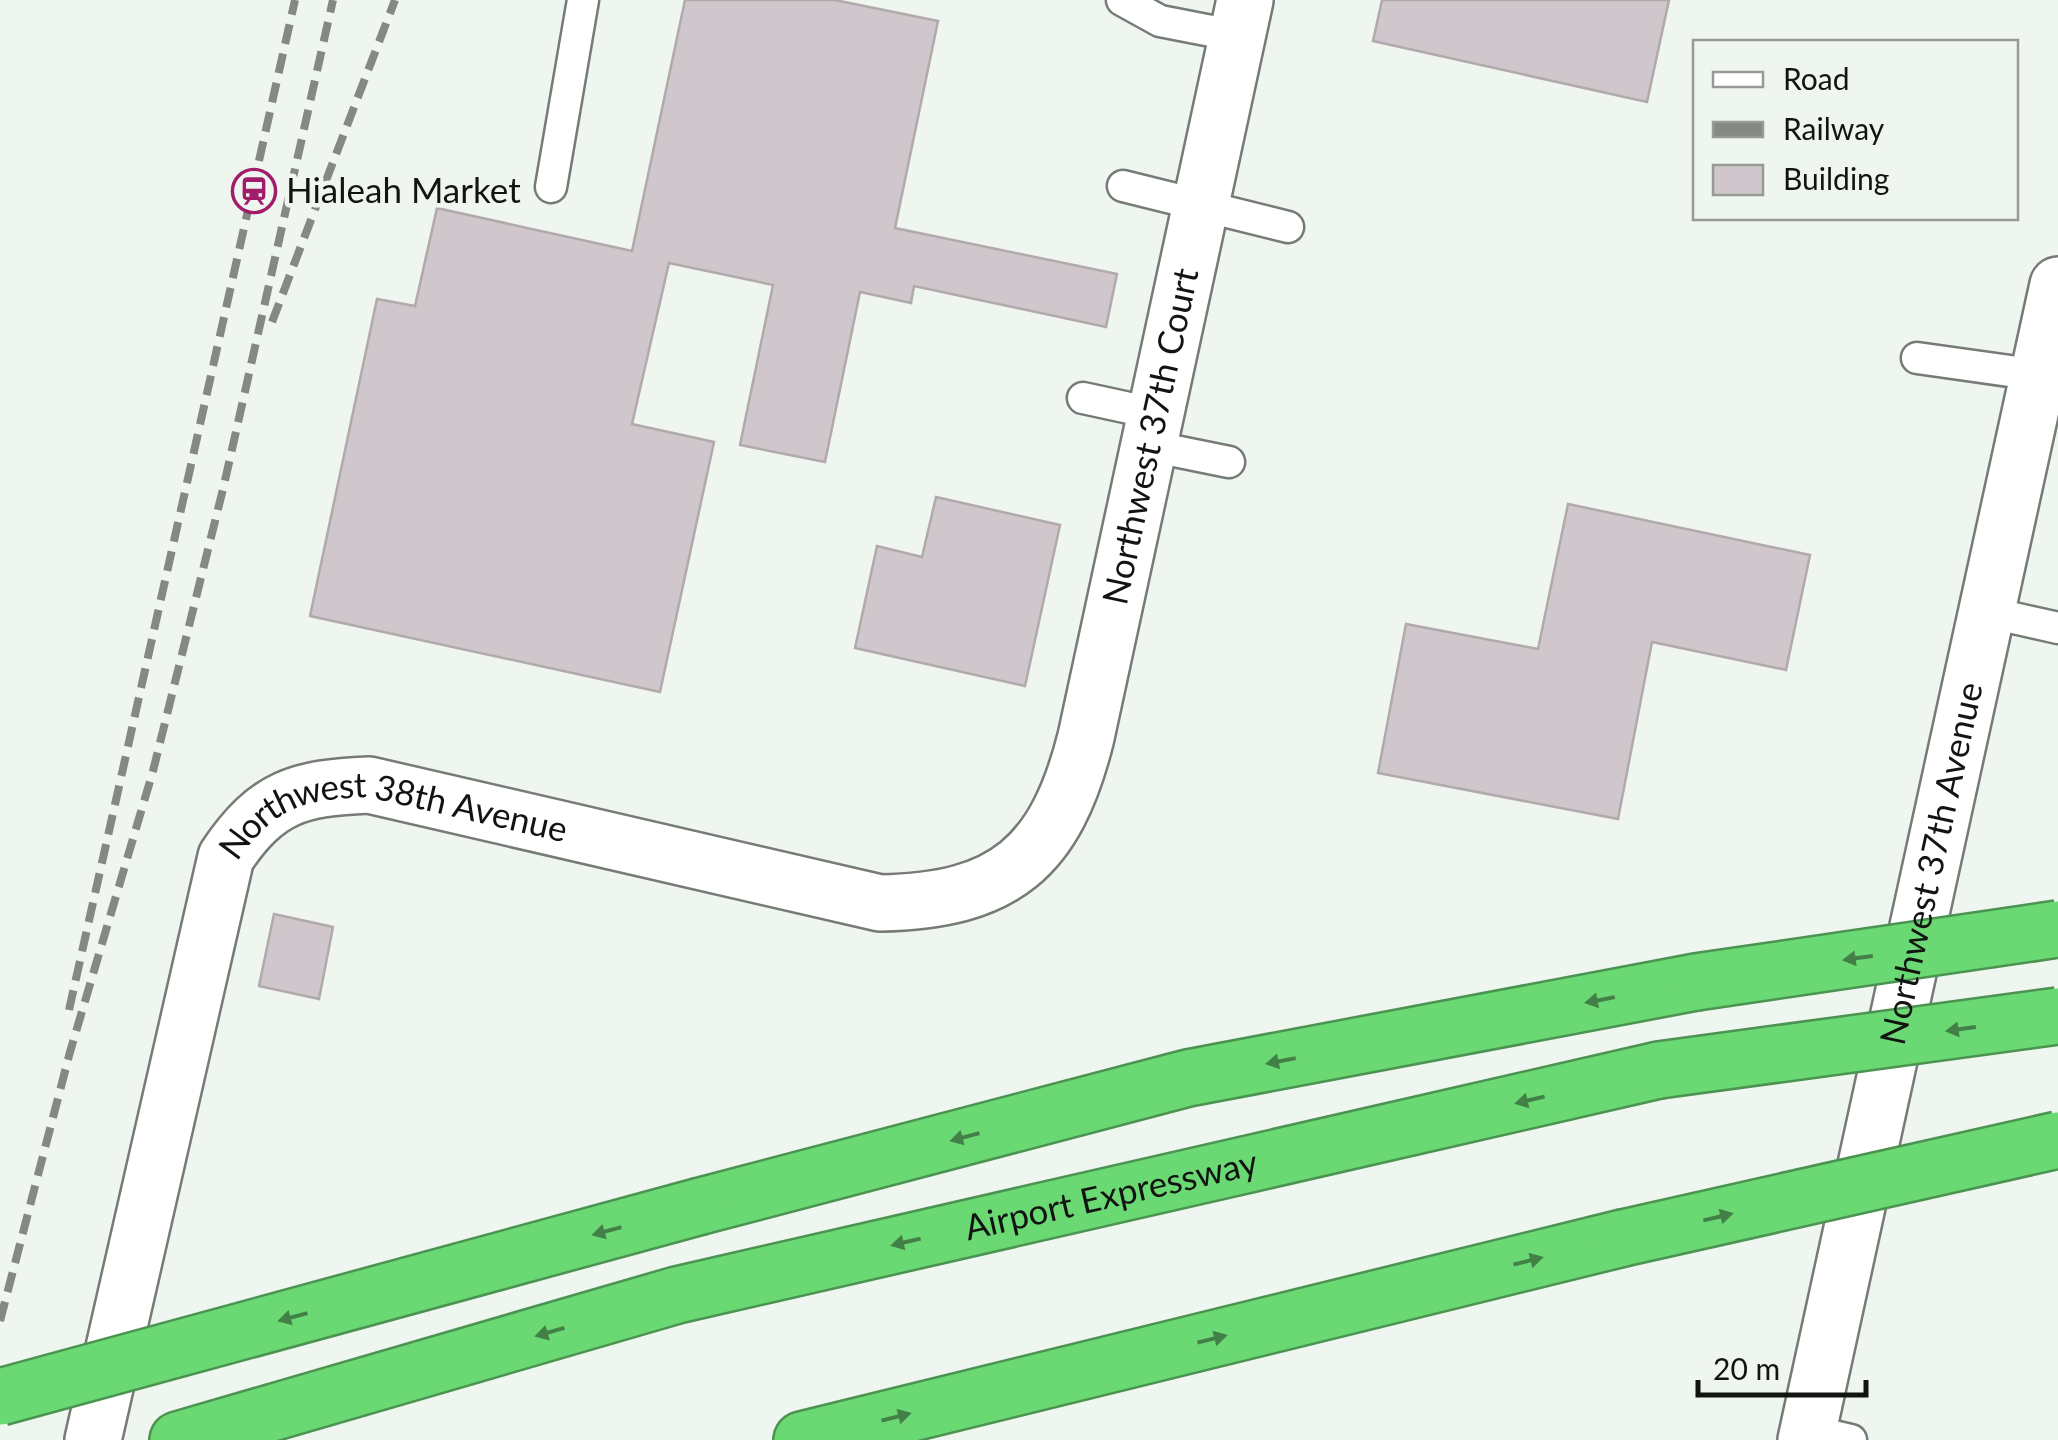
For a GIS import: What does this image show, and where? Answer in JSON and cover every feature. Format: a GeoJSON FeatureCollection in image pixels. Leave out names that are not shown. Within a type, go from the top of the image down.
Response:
{"type":"FeatureCollection","features":[{"type":"Feature","properties":{"kind":"highway"},"geometry":{"type":"LineString","coordinates":[[0,1397],[1188,1078],[1696,982],[2058,929]]}},
{"type":"Feature","properties":{"kind":"highway","name":"Airport Expressway"},"geometry":{"type":"LineString","coordinates":[[178,1440],[677,1295],[1659,1070],[2058,1016]]}},
{"type":"Feature","properties":{"kind":"highway"},"geometry":{"type":"LineString","coordinates":[[802,1440],[1622,1238],[2058,1140]]}},
{"type":"Feature","properties":{"kind":"street","name":"Northwest 37th Court"},"geometry":{"type":"LineString","coordinates":[[1027,857],[1063,809],[1077,773],[1241,18]]}},
{"type":"Feature","properties":{"kind":"street","name":"Northwest 37th Avenue"},"geometry":{"type":"LineString","coordinates":[[1822,1437],[1987,612],[2048,376],[2058,285]]}},
{"type":"Feature","properties":{"kind":"street","name":"Northwest 38th Avenue"},"geometry":{"type":"LineString","coordinates":[[93,1440],[226,857],[245,828],[274,802],[318,788],[370,785],[880,903],[924,902],[967,894],[1027,857]]}},
{"type":"Feature","properties":{"kind":"lane"},"geometry":{"type":"LineString","coordinates":[[552,187],[583,0]]}},
{"type":"Feature","properties":{"kind":"lane"},"geometry":{"type":"LineString","coordinates":[[1122,0],[1160,21],[1241,18]]}},
{"type":"Feature","properties":{"kind":"lane"},"geometry":{"type":"LineString","coordinates":[[1122,186],[1288,227]]}},
{"type":"Feature","properties":{"kind":"lane"},"geometry":{"type":"LineString","coordinates":[[1917,358],[2048,376]]}},
{"type":"Feature","properties":{"kind":"lane"},"geometry":{"type":"LineString","coordinates":[[1084,398],[1229,462]]}},
{"type":"Feature","properties":{"kind":"lane"},"geometry":{"type":"LineString","coordinates":[[1987,612],[2058,628]]}},
{"type":"Feature","properties":{"kind":"building"},"geometry":{"type":"Polygon","coordinates":[[[685,0],[835,0],[938,21],[895,228],[1117,274],[1106,327],[914,286],[911,303],[860,292],[825,462],[740,445],[773,285],[669,263],[632,424],[714,442],[660,692],[310,616],[377,299],[415,306],[437,208],[632,251],[685,0]]]}},
{"type":"Feature","properties":{"kind":"building"},"geometry":{"type":"Polygon","coordinates":[[[1382,0],[1669,0],[1647,102],[1373,41],[1382,0]]]}},
{"type":"Feature","properties":{"kind":"building"},"geometry":{"type":"Polygon","coordinates":[[[936,497],[1060,525],[1025,686],[855,648],[877,546],[922,557],[936,497]]]}},
{"type":"Feature","properties":{"kind":"building"},"geometry":{"type":"Polygon","coordinates":[[[1568,504],[1810,555],[1786,670],[1652,642],[1618,819],[1378,773],[1406,624],[1538,649],[1568,504]]]}},
{"type":"Feature","properties":{"kind":"building"},"geometry":{"type":"Polygon","coordinates":[[[274,914],[333,927],[319,999],[259,986],[274,914]]]}},
{"type":"Feature","properties":{"kind":"railway"},"geometry":{"type":"LineString","coordinates":[[69,1010],[295,0]]}},
{"type":"Feature","properties":{"kind":"railway"},"geometry":{"type":"LineString","coordinates":[[0,1321],[70,1052],[153,771],[224,485],[333,0]]}},
{"type":"Feature","properties":{"kind":"railway"},"geometry":{"type":"LineString","coordinates":[[272,322],[395,0]]}},
{"type":"Feature","properties":{"kind":"place","name":"Hialeah Market"},"geometry":{"type":"Point","coordinates":[254,191]}}]}
